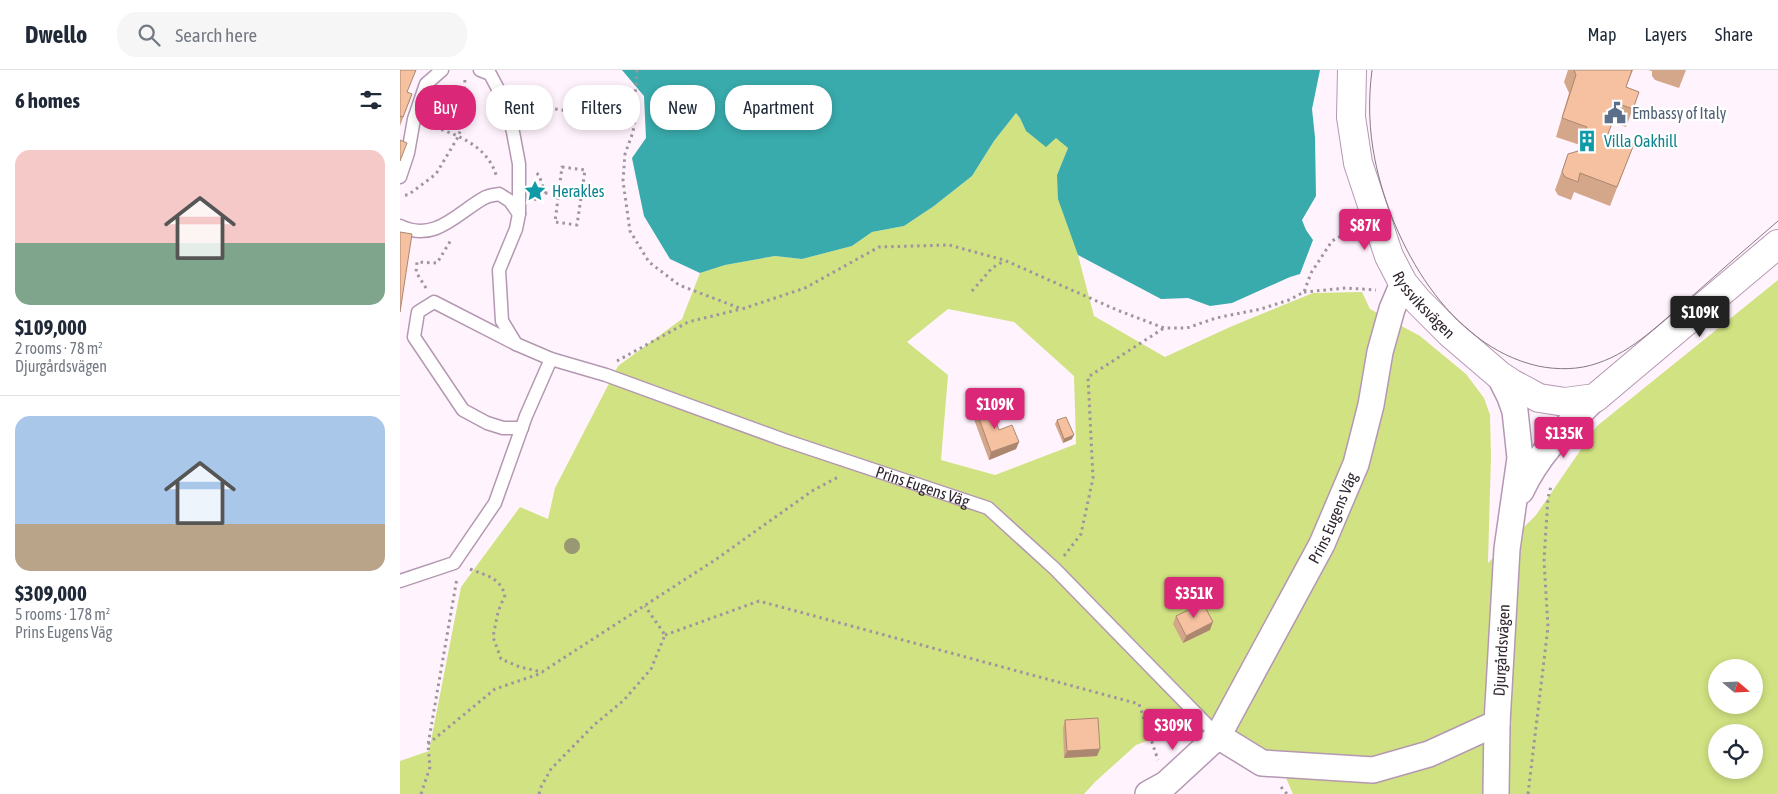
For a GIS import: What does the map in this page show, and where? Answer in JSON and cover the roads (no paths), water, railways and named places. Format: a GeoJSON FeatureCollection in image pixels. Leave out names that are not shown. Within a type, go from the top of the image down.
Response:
{"type":"FeatureCollection","features":[{"type":"Feature","properties":{"kind":"street","name":"Ryssviksvägen"},"geometry":{"type":"LineString","coordinates":[[1352,70],[1351,117],[1358,163],[1389,256],[1403,282],[1418,301],[1450,333],[1499,375]]}},
{"type":"Feature","properties":{"kind":"street","name":"Djurgårdsvägen"},"geometry":{"type":"LineString","coordinates":[[1514,507],[1528,476],[1554,439],[1595,398],[1778,244]]}},
{"type":"Feature","properties":{"kind":"street","name":"Prins Eugens Väg"},"geometry":{"type":"LineString","coordinates":[[1157,789],[1218,736],[1322,544],[1356,464],[1372,405],[1380,352],[1392,309],[1403,282]]}},
{"type":"Feature","properties":{"kind":"street","name":"Djurgårdsvägen"},"geometry":{"type":"LineString","coordinates":[[1496,794],[1497,723],[1507,549],[1520,458],[1519,437],[1510,397],[1499,375]]}},
{"type":"Feature","properties":{"kind":"street"},"geometry":{"type":"LineString","coordinates":[[1499,375],[1539,398],[1565,402],[1595,398]]}},
{"type":"Feature","properties":{"kind":"street","name":"Prins Eugens Väg"},"geometry":{"type":"LineString","coordinates":[[1218,736],[1262,763],[1373,770],[1429,754],[1497,723]]}},
{"type":"Feature","properties":{"kind":"lane"},"geometry":{"type":"LineString","coordinates":[[400,177],[408,153],[414,119],[426,84],[442,70]]}},
{"type":"Feature","properties":{"kind":"lane"},"geometry":{"type":"LineString","coordinates":[[480,70],[490,74],[505,102],[519,164],[519,214],[516,229],[499,270],[502,321],[516,344]]}},
{"type":"Feature","properties":{"kind":"lane"},"geometry":{"type":"LineString","coordinates":[[400,226],[406,229],[432,231],[459,216],[486,197],[500,194],[510,201],[519,214]]}},
{"type":"Feature","properties":{"kind":"lane","name":"Prins Eugens Väg"},"geometry":{"type":"LineString","coordinates":[[522,428],[503,428],[487,423],[463,410],[414,337],[418,312],[434,302],[516,344],[551,359],[606,375],[784,440],[988,508],[1055,569],[1218,736]]}},
{"type":"Feature","properties":{"kind":"lane"},"geometry":{"type":"LineString","coordinates":[[400,581],[454,562],[495,503],[522,428],[551,359]]}},
{"type":"Feature","properties":{"kind":"water"},"geometry":{"type":"Polygon","coordinates":[[[622,70],[1320,70],[1312,109],[1315,137],[1316,196],[1302,220],[1313,240],[1300,274],[1232,303],[1210,306],[1188,298],[1161,299],[1078,255],[1058,199],[1057,175],[1068,148],[1056,138],[1046,147],[1026,131],[1016,113],[994,141],[972,176],[934,206],[904,226],[872,232],[852,246],[802,259],[775,256],[725,265],[700,273],[670,259],[644,216],[632,158],[646,138],[644,96],[640,91],[640,85],[635,85],[622,70]]]}},
{"type":"Feature","properties":{"kind":"tram line"},"geometry":{"type":"LineString","coordinates":[[1372,70],[1370,127],[1373,149],[1383,192],[1395,225],[1411,257],[1430,287],[1452,314],[1477,337],[1506,355],[1538,366],[1560,369],[1583,367],[1611,358],[1647,335],[1778,221]]}},
{"type":"Feature","properties":{"kind":"place","name":"Embassy of Italy"},"geometry":{"type":"Point","coordinates":[1615,113]}},
{"type":"Feature","properties":{"kind":"place","name":"Villa Oakhill"},"geometry":{"type":"Point","coordinates":[1587,141]}},
{"type":"Feature","properties":{"kind":"place","name":"Herakles"},"geometry":{"type":"Point","coordinates":[535,191]}}]}
